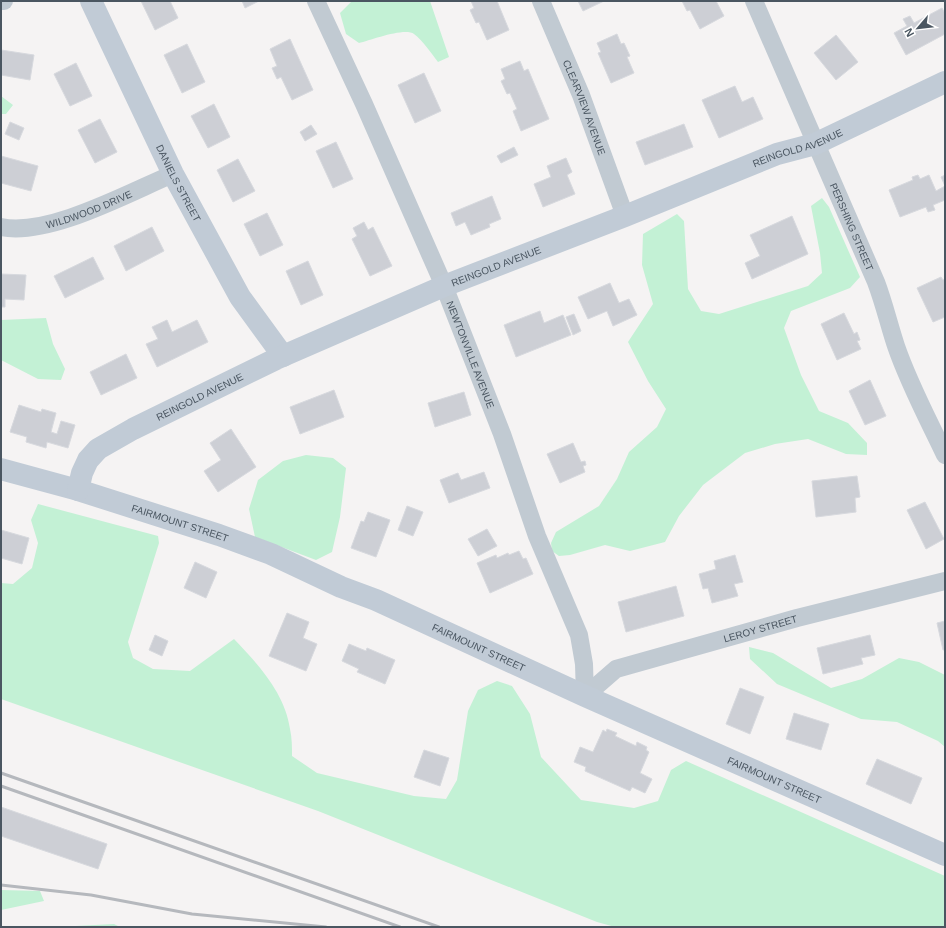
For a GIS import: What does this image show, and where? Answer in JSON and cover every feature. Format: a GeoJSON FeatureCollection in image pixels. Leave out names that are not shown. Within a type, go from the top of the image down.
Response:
{"type":"FeatureCollection","features":[{"type":"Feature","properties":{"kind":"street","name":"DANIELS STREET"},"geometry":{"type":"LineString","coordinates":[[91,1],[173,174],[240,297],[283,356]]}},
{"type":"Feature","properties":{"kind":"street","name":"NEWTONVILLE AVENUE"},"geometry":{"type":"LineString","coordinates":[[316,1],[364,104],[444,286],[502,434],[537,536],[578,635],[584,664],[585,696]]}},
{"type":"Feature","properties":{"kind":"street","name":"CLEARVIEW AVENUE"},"geometry":{"type":"LineString","coordinates":[[541,1],[581,95],[625,216]]}},
{"type":"Feature","properties":{"kind":"street","name":"PERSHING STREET"},"geometry":{"type":"LineString","coordinates":[[754,1],[876,282],[888,316],[896,346],[908,377],[945,455]]}},
{"type":"Feature","properties":{"kind":"street","name":"REINGOLD AVENUE"},"geometry":{"type":"LineString","coordinates":[[78,490],[82,473],[88,460],[98,449],[143,424],[283,356],[444,286],[625,216],[777,154],[815,144],[945,82]]}},
{"type":"Feature","properties":{"kind":"street","name":"WILDWOOD DRIVE"},"geometry":{"type":"LineString","coordinates":[[1,227],[27,228],[59,221],[173,174]]}},
{"type":"Feature","properties":{"kind":"street","name":"FAIRMOUNT STREET"},"geometry":{"type":"LineString","coordinates":[[1,470],[78,490],[271,554],[341,587],[376,600],[585,696],[945,855]]}},
{"type":"Feature","properties":{"kind":"street","name":"LEROY STREET"},"geometry":{"type":"LineString","coordinates":[[585,696],[616,669],[797,618],[945,581]]}},
{"type":"Feature","properties":{"kind":"green space"},"geometry":{"type":"Polygon","coordinates":[[[352,1],[430,1],[449,57],[438,62],[421,40],[410,32],[396,33],[359,43],[346,34],[340,13],[352,1]]]}},
{"type":"Feature","properties":{"kind":"green space"},"geometry":{"type":"Polygon","coordinates":[[[1,96],[13,105],[6,114],[1,114],[1,96]]]}},
{"type":"Feature","properties":{"kind":"green space"},"geometry":{"type":"Polygon","coordinates":[[[822,198],[829,207],[860,277],[850,288],[791,311],[784,328],[801,375],[819,411],[848,423],[867,443],[867,455],[846,454],[808,439],[775,444],[745,453],[703,485],[679,516],[665,542],[630,551],[605,545],[570,555],[559,556],[552,551],[551,543],[556,532],[599,506],[617,479],[629,452],[657,427],[666,409],[648,381],[628,342],[653,304],[642,265],[643,234],[677,214],[684,221],[688,289],[701,311],[719,314],[808,286],[822,273],[820,253],[811,206],[822,198]]]}},
{"type":"Feature","properties":{"kind":"green space"},"geometry":{"type":"Polygon","coordinates":[[[46,318],[53,344],[65,369],[61,380],[38,379],[1,360],[1,320],[46,318]]]}},
{"type":"Feature","properties":{"kind":"green space"},"geometry":{"type":"Polygon","coordinates":[[[306,455],[333,458],[346,468],[340,517],[332,552],[316,560],[255,537],[249,509],[258,480],[283,461],[306,455]]]}},
{"type":"Feature","properties":{"kind":"green space"},"geometry":{"type":"Polygon","coordinates":[[[38,504],[158,536],[159,543],[128,642],[133,658],[153,669],[190,671],[234,639],[261,669],[283,703],[291,732],[292,756],[317,773],[414,796],[446,799],[457,780],[468,711],[478,690],[497,681],[512,686],[530,714],[541,757],[581,800],[634,808],[658,801],[671,770],[686,761],[945,876],[945,927],[615,927],[597,922],[318,811],[1,699],[1,583],[13,584],[32,568],[38,543],[31,520],[38,504]]]}},
{"type":"Feature","properties":{"kind":"green space"},"geometry":{"type":"Polygon","coordinates":[[[749,647],[773,653],[831,688],[862,679],[899,658],[919,662],[945,675],[945,747],[938,741],[897,722],[861,719],[777,684],[750,659],[749,647]]]}},
{"type":"Feature","properties":{"kind":"green space"},"geometry":{"type":"Polygon","coordinates":[[[1,890],[40,891],[44,901],[1,910],[1,890]]]}},
{"type":"Feature","properties":{"kind":"green space"},"geometry":{"type":"Polygon","coordinates":[[[114,924],[120,927],[56,927],[114,924]]]}},
{"type":"Feature","properties":{"kind":"building"},"geometry":{"type":"Polygon","coordinates":[[[141,1],[170,1],[178,18],[155,30],[141,1]]]}},
{"type":"Feature","properties":{"kind":"building"},"geometry":{"type":"Polygon","coordinates":[[[242,1],[259,1],[245,8],[242,1]]]}},
{"type":"Feature","properties":{"kind":"building"},"geometry":{"type":"Polygon","coordinates":[[[471,1],[497,1],[509,30],[487,40],[479,22],[476,23],[470,10],[474,8],[471,1]]]}},
{"type":"Feature","properties":{"kind":"building"},"geometry":{"type":"Polygon","coordinates":[[[578,1],[604,1],[583,11],[578,1]]]}},
{"type":"Feature","properties":{"kind":"building"},"geometry":{"type":"Polygon","coordinates":[[[682,1],[716,1],[724,16],[700,29],[690,10],[687,11],[682,1]]]}},
{"type":"Feature","properties":{"kind":"building"},"geometry":{"type":"Polygon","coordinates":[[[942,8],[945,13],[945,34],[906,55],[894,33],[907,26],[903,19],[910,16],[914,23],[942,8]]]}},
{"type":"Feature","properties":{"kind":"building"},"geometry":{"type":"Polygon","coordinates":[[[617,34],[621,44],[624,43],[630,56],[627,57],[634,73],[611,83],[598,53],[601,52],[597,43],[617,34]]]}},
{"type":"Feature","properties":{"kind":"building"},"geometry":{"type":"Polygon","coordinates":[[[836,35],[858,62],[836,80],[814,53],[836,35]]]}},
{"type":"Feature","properties":{"kind":"building"},"geometry":{"type":"Polygon","coordinates":[[[290,39],[313,90],[292,100],[281,77],[277,79],[272,68],[277,66],[270,49],[290,39]]]}},
{"type":"Feature","properties":{"kind":"building"},"geometry":{"type":"Polygon","coordinates":[[[187,44],[205,82],[182,93],[164,55],[187,44]]]}},
{"type":"Feature","properties":{"kind":"building"},"geometry":{"type":"Polygon","coordinates":[[[1,50],[34,55],[30,80],[1,75],[1,50]]]}},
{"type":"Feature","properties":{"kind":"building"},"geometry":{"type":"Polygon","coordinates":[[[520,61],[524,71],[528,69],[549,119],[521,131],[513,111],[517,109],[510,93],[507,94],[501,81],[505,79],[501,69],[520,61]]]}},
{"type":"Feature","properties":{"kind":"building"},"geometry":{"type":"Polygon","coordinates":[[[76,63],[92,96],[70,106],[54,74],[76,63]]]}},
{"type":"Feature","properties":{"kind":"building"},"geometry":{"type":"Polygon","coordinates":[[[424,73],[441,111],[415,123],[398,85],[424,73]]]}},
{"type":"Feature","properties":{"kind":"building"},"geometry":{"type":"Polygon","coordinates":[[[735,86],[742,102],[753,97],[763,119],[719,138],[702,100],[735,86]]]}},
{"type":"Feature","properties":{"kind":"building"},"geometry":{"type":"Polygon","coordinates":[[[214,104],[230,137],[208,148],[191,116],[214,104]]]}},
{"type":"Feature","properties":{"kind":"building"},"geometry":{"type":"Polygon","coordinates":[[[100,119],[117,152],[95,163],[78,130],[100,119]]]}},
{"type":"Feature","properties":{"kind":"building"},"geometry":{"type":"Polygon","coordinates":[[[10,122],[24,128],[19,140],[5,134],[10,122]]]}},
{"type":"Feature","properties":{"kind":"building"},"geometry":{"type":"Polygon","coordinates":[[[684,124],[693,147],[645,165],[636,142],[684,124]]]}},
{"type":"Feature","properties":{"kind":"building"},"geometry":{"type":"Polygon","coordinates":[[[311,125],[317,134],[305,141],[300,132],[311,125]]]}},
{"type":"Feature","properties":{"kind":"building"},"geometry":{"type":"Polygon","coordinates":[[[336,142],[353,179],[333,188],[316,151],[336,142]]]}},
{"type":"Feature","properties":{"kind":"building"},"geometry":{"type":"Polygon","coordinates":[[[514,147],[518,155],[501,163],[497,156],[514,147]]]}},
{"type":"Feature","properties":{"kind":"building"},"geometry":{"type":"Polygon","coordinates":[[[1,156],[38,166],[31,191],[1,183],[1,156]]]}},
{"type":"Feature","properties":{"kind":"building"},"geometry":{"type":"Polygon","coordinates":[[[566,158],[572,172],[567,175],[575,194],[543,207],[534,184],[551,177],[547,166],[566,158]]]}},
{"type":"Feature","properties":{"kind":"building"},"geometry":{"type":"Polygon","coordinates":[[[238,159],[255,191],[233,202],[217,170],[238,159]]]}},
{"type":"Feature","properties":{"kind":"building"},"geometry":{"type":"Polygon","coordinates":[[[918,175],[920,179],[929,175],[936,191],[945,186],[945,200],[933,205],[935,210],[928,212],[926,207],[900,217],[889,190],[913,180],[912,177],[918,175]]]}},
{"type":"Feature","properties":{"kind":"building"},"geometry":{"type":"Polygon","coordinates":[[[945,175],[945,186],[941,177],[945,175]]]}},
{"type":"Feature","properties":{"kind":"building"},"geometry":{"type":"Polygon","coordinates":[[[492,196],[501,219],[489,224],[490,227],[471,235],[465,222],[456,226],[451,213],[492,196]]]}},
{"type":"Feature","properties":{"kind":"building"},"geometry":{"type":"Polygon","coordinates":[[[267,213],[283,245],[260,256],[244,224],[267,213]]]}},
{"type":"Feature","properties":{"kind":"building"},"geometry":{"type":"Polygon","coordinates":[[[792,216],[808,254],[752,279],[745,263],[760,256],[750,235],[792,216]]]}},
{"type":"Feature","properties":{"kind":"building"},"geometry":{"type":"Polygon","coordinates":[[[364,222],[368,230],[373,227],[392,266],[370,276],[352,239],[357,236],[353,228],[364,222]]]}},
{"type":"Feature","properties":{"kind":"building"},"geometry":{"type":"Polygon","coordinates":[[[152,227],[164,251],[126,271],[114,246],[152,227]]]}},
{"type":"Feature","properties":{"kind":"building"},"geometry":{"type":"Polygon","coordinates":[[[93,257],[104,279],[65,298],[54,276],[93,257]]]}},
{"type":"Feature","properties":{"kind":"building"},"geometry":{"type":"Polygon","coordinates":[[[308,261],[323,295],[301,305],[286,271],[308,261]]]}},
{"type":"Feature","properties":{"kind":"building"},"geometry":{"type":"Polygon","coordinates":[[[1,274],[26,275],[24,300],[5,299],[5,307],[1,307],[1,274]]]}},
{"type":"Feature","properties":{"kind":"building"},"geometry":{"type":"Polygon","coordinates":[[[941,277],[943,280],[945,279],[945,317],[933,322],[917,288],[941,277]]]}},
{"type":"Feature","properties":{"kind":"building"},"geometry":{"type":"Polygon","coordinates":[[[610,283],[619,303],[629,299],[637,315],[613,326],[607,311],[588,319],[578,297],[610,283]]]}},
{"type":"Feature","properties":{"kind":"building"},"geometry":{"type":"Polygon","coordinates":[[[540,311],[544,323],[563,315],[571,335],[516,357],[504,325],[540,311]]]}},
{"type":"Feature","properties":{"kind":"building"},"geometry":{"type":"Polygon","coordinates":[[[844,313],[854,334],[857,332],[860,340],[857,341],[861,349],[837,360],[821,324],[844,313]]]}},
{"type":"Feature","properties":{"kind":"building"},"geometry":{"type":"Polygon","coordinates":[[[574,314],[581,331],[573,335],[566,317],[574,314]]]}},
{"type":"Feature","properties":{"kind":"building"},"geometry":{"type":"Polygon","coordinates":[[[167,320],[172,332],[197,320],[208,342],[157,367],[146,344],[158,339],[152,327],[167,320]]]}},
{"type":"Feature","properties":{"kind":"building"},"geometry":{"type":"Polygon","coordinates":[[[126,354],[137,378],[101,395],[90,372],[126,354]]]}},
{"type":"Feature","properties":{"kind":"building"},"geometry":{"type":"Polygon","coordinates":[[[870,380],[886,416],[865,425],[849,391],[870,380]]]}},
{"type":"Feature","properties":{"kind":"building"},"geometry":{"type":"Polygon","coordinates":[[[334,390],[344,417],[300,434],[290,407],[334,390]]]}},
{"type":"Feature","properties":{"kind":"building"},"geometry":{"type":"Polygon","coordinates":[[[464,392],[471,415],[435,427],[428,403],[464,392]]]}},
{"type":"Feature","properties":{"kind":"building"},"geometry":{"type":"Polygon","coordinates":[[[19,405],[41,412],[42,409],[56,413],[51,432],[57,434],[61,421],[75,425],[68,448],[47,442],[46,448],[26,442],[27,437],[10,432],[19,405]]]}},
{"type":"Feature","properties":{"kind":"building"},"geometry":{"type":"Polygon","coordinates":[[[231,429],[256,467],[218,492],[204,471],[221,460],[210,443],[231,429]]]}},
{"type":"Feature","properties":{"kind":"building"},"geometry":{"type":"Polygon","coordinates":[[[573,443],[581,462],[585,461],[586,465],[583,466],[585,472],[560,483],[547,454],[573,443]]]}},
{"type":"Feature","properties":{"kind":"building"},"geometry":{"type":"Polygon","coordinates":[[[484,472],[490,488],[449,503],[440,480],[458,473],[461,480],[484,472]]]}},
{"type":"Feature","properties":{"kind":"building"},"geometry":{"type":"Polygon","coordinates":[[[857,476],[860,497],[855,498],[856,512],[816,517],[812,481],[857,476]]]}},
{"type":"Feature","properties":{"kind":"building"},"geometry":{"type":"Polygon","coordinates":[[[925,502],[944,539],[926,549],[907,510],[925,502]]]}},
{"type":"Feature","properties":{"kind":"building"},"geometry":{"type":"Polygon","coordinates":[[[407,506],[423,512],[413,536],[398,530],[407,506]]]}},
{"type":"Feature","properties":{"kind":"building"},"geometry":{"type":"Polygon","coordinates":[[[368,512],[390,520],[376,557],[351,548],[361,521],[364,522],[368,512]]]}},
{"type":"Feature","properties":{"kind":"building"},"geometry":{"type":"Polygon","coordinates":[[[487,529],[497,546],[478,556],[468,539],[487,529]]]}},
{"type":"Feature","properties":{"kind":"building"},"geometry":{"type":"Polygon","coordinates":[[[1,530],[29,538],[22,564],[1,558],[1,530]]]}},
{"type":"Feature","properties":{"kind":"building"},"geometry":{"type":"Polygon","coordinates":[[[519,551],[523,559],[526,558],[533,574],[490,593],[477,563],[496,555],[497,558],[508,553],[509,555],[519,551]]]}},
{"type":"Feature","properties":{"kind":"building"},"geometry":{"type":"Polygon","coordinates":[[[735,555],[743,582],[734,584],[738,596],[712,603],[708,588],[703,589],[699,574],[716,569],[714,561],[735,555]]]}},
{"type":"Feature","properties":{"kind":"building"},"geometry":{"type":"Polygon","coordinates":[[[195,562],[217,572],[206,598],[184,588],[195,562]]]}},
{"type":"Feature","properties":{"kind":"building"},"geometry":{"type":"Polygon","coordinates":[[[676,586],[684,616],[626,632],[618,602],[676,586]]]}},
{"type":"Feature","properties":{"kind":"building"},"geometry":{"type":"Polygon","coordinates":[[[287,613],[309,622],[303,638],[317,644],[306,671],[269,656],[287,613]]]}},
{"type":"Feature","properties":{"kind":"building"},"geometry":{"type":"Polygon","coordinates":[[[945,621],[945,650],[943,650],[937,623],[945,621]]]}},
{"type":"Feature","properties":{"kind":"building"},"geometry":{"type":"Polygon","coordinates":[[[155,635],[168,641],[162,656],[149,650],[155,635]]]}},
{"type":"Feature","properties":{"kind":"building"},"geometry":{"type":"Polygon","coordinates":[[[870,635],[875,655],[861,658],[863,664],[823,674],[817,648],[870,635]]]}},
{"type":"Feature","properties":{"kind":"building"},"geometry":{"type":"Polygon","coordinates":[[[349,644],[366,651],[367,648],[395,660],[385,684],[357,672],[359,669],[342,661],[349,644]]]}},
{"type":"Feature","properties":{"kind":"building"},"geometry":{"type":"Polygon","coordinates":[[[740,688],[764,697],[750,734],[726,724],[740,688]]]}},
{"type":"Feature","properties":{"kind":"building"},"geometry":{"type":"Polygon","coordinates":[[[794,713],[829,724],[821,750],[786,739],[794,713]]]}},
{"type":"Feature","properties":{"kind":"building"},"geometry":{"type":"Polygon","coordinates":[[[607,729],[617,733],[615,736],[636,746],[637,742],[647,747],[646,750],[649,752],[640,773],[652,779],[645,793],[632,787],[630,791],[585,771],[586,767],[574,762],[580,747],[593,752],[603,730],[606,732],[607,729]]]}},
{"type":"Feature","properties":{"kind":"building"},"geometry":{"type":"Polygon","coordinates":[[[424,750],[449,758],[440,786],[414,777],[424,750]]]}},
{"type":"Feature","properties":{"kind":"building"},"geometry":{"type":"Polygon","coordinates":[[[877,759],[922,778],[911,804],[866,784],[877,759]]]}},
{"type":"Feature","properties":{"kind":"building"},"geometry":{"type":"Polygon","coordinates":[[[1,807],[107,844],[98,869],[1,836],[1,807]]]}},
{"type":"Feature","properties":{"kind":"railway"},"geometry":{"type":"LineString","coordinates":[[1,773],[439,927]]}},
{"type":"Feature","properties":{"kind":"railway"},"geometry":{"type":"LineString","coordinates":[[1,786],[400,927]]}},
{"type":"Feature","properties":{"kind":"railway"},"geometry":{"type":"LineString","coordinates":[[1,885],[91,895],[192,914],[326,927]]}}]}
